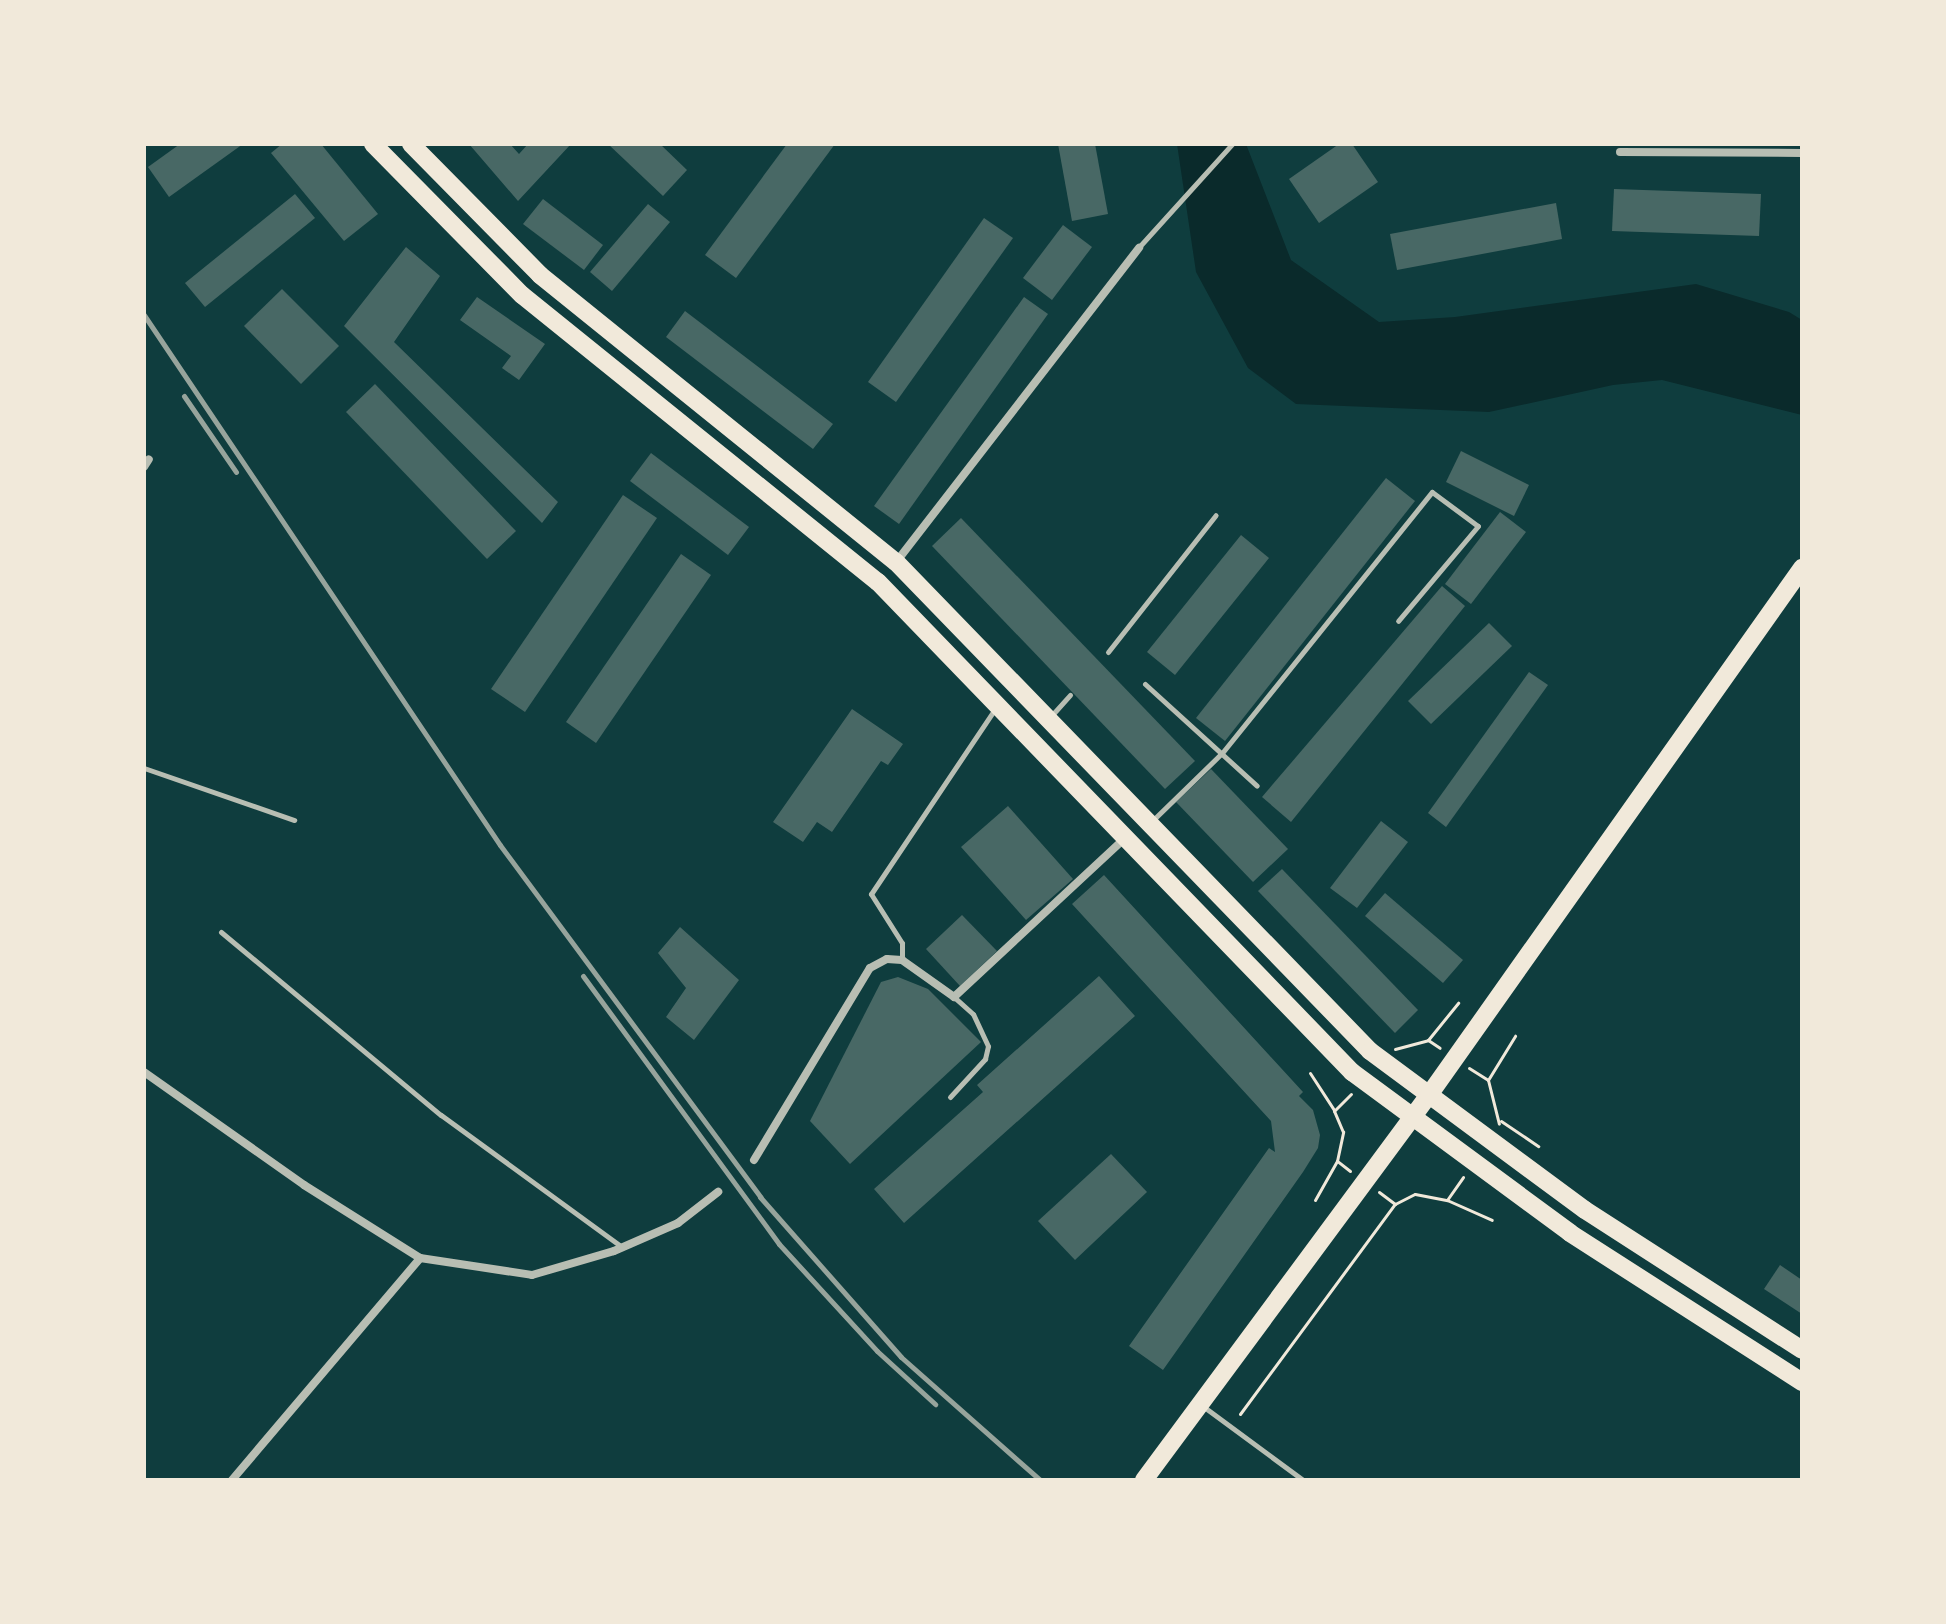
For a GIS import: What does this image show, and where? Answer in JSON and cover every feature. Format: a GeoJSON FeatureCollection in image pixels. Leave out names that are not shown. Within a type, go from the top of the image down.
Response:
{"type":"FeatureCollection","features":[{"type":"Feature","properties":{"kind":"main road"},"geometry":{"type":"LineString","coordinates":[[373,144],[522,295],[878,582],[1352,1072],[1570,1233],[1802,1382]]}},
{"type":"Feature","properties":{"kind":"main road"},"geometry":{"type":"LineString","coordinates":[[411,144],[540,275],[896,562],[1370,1051],[1585,1210],[1802,1350]]}},
{"type":"Feature","properties":{"kind":"main road"},"geometry":{"type":"LineString","coordinates":[[1144,1480],[1429,1095],[1802,568]]}},
{"type":"Feature","properties":{"kind":"street"},"geometry":{"type":"LineString","coordinates":[[1620,152],[1802,153]]}},
{"type":"Feature","properties":{"kind":"street"},"geometry":{"type":"LineString","coordinates":[[896,562],[1139,248]]}},
{"type":"Feature","properties":{"kind":"street"},"geometry":{"type":"LineString","coordinates":[[754,1160],[870,968],[887,959],[902,960],[954,997],[1126,838]]}},
{"type":"Feature","properties":{"kind":"street"},"geometry":{"type":"LineString","coordinates":[[144,1072],[304,1185],[420,1258],[532,1275],[622,1247],[678,1223],[718,1192]]}},
{"type":"Feature","properties":{"kind":"street"},"geometry":{"type":"LineString","coordinates":[[232,1480],[420,1258]]}},
{"type":"Feature","properties":{"kind":"lane"},"geometry":{"type":"LineString","coordinates":[[1139,248],[1232,144]]}},
{"type":"Feature","properties":{"kind":"lane"},"geometry":{"type":"LineString","coordinates":[[1150,824],[1222,753],[1432,492],[1478,526],[1398,621]]}},
{"type":"Feature","properties":{"kind":"lane"},"geometry":{"type":"LineString","coordinates":[[1108,652],[1216,515]]}},
{"type":"Feature","properties":{"kind":"lane"},"geometry":{"type":"LineString","coordinates":[[1145,684],[1257,786]]}},
{"type":"Feature","properties":{"kind":"lane"},"geometry":{"type":"LineString","coordinates":[[1049,719],[1070,695]]}},
{"type":"Feature","properties":{"kind":"lane"},"geometry":{"type":"LineString","coordinates":[[902,960],[902,943],[871,894],[998,705]]}},
{"type":"Feature","properties":{"kind":"lane"},"geometry":{"type":"LineString","coordinates":[[144,768],[294,820]]}},
{"type":"Feature","properties":{"kind":"lane"},"geometry":{"type":"LineString","coordinates":[[221,932],[441,1115],[622,1247]]}},
{"type":"Feature","properties":{"kind":"lane"},"geometry":{"type":"LineString","coordinates":[[950,1097],[985,1059],[988,1046],[973,1014],[954,997]]}},
{"type":"Feature","properties":{"kind":"lane"},"geometry":{"type":"LineString","coordinates":[[1200,1404],[1303,1480]]}},
{"type":"Feature","properties":{"kind":"path"},"geometry":{"type":"LineString","coordinates":[[1428,1040],[1458,1003]]}},
{"type":"Feature","properties":{"kind":"path"},"geometry":{"type":"LineString","coordinates":[[1488,1080],[1515,1036]]}},
{"type":"Feature","properties":{"kind":"path"},"geometry":{"type":"LineString","coordinates":[[1310,1073],[1334,1111]]}},
{"type":"Feature","properties":{"kind":"path"},"geometry":{"type":"LineString","coordinates":[[1501,1121],[1538,1146]]}},
{"type":"Feature","properties":{"kind":"path"},"geometry":{"type":"LineString","coordinates":[[1315,1200],[1337,1161]]}},
{"type":"Feature","properties":{"kind":"path"},"geometry":{"type":"LineString","coordinates":[[1447,1200],[1492,1220]]}},
{"type":"Feature","properties":{"kind":"path"},"geometry":{"type":"LineString","coordinates":[[1240,1414],[1395,1204]]}},
{"type":"Feature","properties":{"kind":"water"},"geometry":{"type":"Polygon","coordinates":[[[1177,144],[1246,144],[1291,260],[1379,322],[1455,317],[1696,284],[1789,312],[1802,320],[1802,415],[1662,380],[1613,385],[1489,412],[1296,404],[1248,368],[1196,272],[1177,144]]]}},
{"type":"Feature","properties":{"kind":"building"},"geometry":{"type":"Polygon","coordinates":[[[180,144],[243,144],[169,197],[148,167],[180,144]]]}},
{"type":"Feature","properties":{"kind":"building"},"geometry":{"type":"Polygon","coordinates":[[[282,144],[321,144],[378,214],[344,241],[271,153],[282,144]]]}},
{"type":"Feature","properties":{"kind":"building"},"geometry":{"type":"Polygon","coordinates":[[[469,144],[510,144],[519,154],[528,144],[571,144],[518,201],[469,144]]]}},
{"type":"Feature","properties":{"kind":"building"},"geometry":{"type":"Polygon","coordinates":[[[608,144],[660,144],[687,170],[663,196],[608,144]]]}},
{"type":"Feature","properties":{"kind":"building"},"geometry":{"type":"Polygon","coordinates":[[[787,144],[835,144],[736,278],[705,255],[787,144]]]}},
{"type":"Feature","properties":{"kind":"building"},"geometry":{"type":"Polygon","coordinates":[[[1058,144],[1095,144],[1108,214],[1072,221],[1058,144]]]}},
{"type":"Feature","properties":{"kind":"building"},"geometry":{"type":"Polygon","coordinates":[[[1339,144],[1352,144],[1378,182],[1319,223],[1289,179],[1339,144]]]}},
{"type":"Feature","properties":{"kind":"building"},"geometry":{"type":"Polygon","coordinates":[[[1614,189],[1761,194],[1759,236],[1612,231],[1614,189]]]}},
{"type":"Feature","properties":{"kind":"building"},"geometry":{"type":"Polygon","coordinates":[[[295,194],[315,218],[205,307],[185,283],[295,194]]]}},
{"type":"Feature","properties":{"kind":"building"},"geometry":{"type":"Polygon","coordinates":[[[543,199],[603,245],[584,270],[523,224],[543,199]]]}},
{"type":"Feature","properties":{"kind":"building"},"geometry":{"type":"Polygon","coordinates":[[[1556,203],[1562,239],[1397,270],[1390,234],[1556,203]]]}},
{"type":"Feature","properties":{"kind":"building"},"geometry":{"type":"Polygon","coordinates":[[[648,204],[670,222],[612,291],[590,272],[648,204]]]}},
{"type":"Feature","properties":{"kind":"building"},"geometry":{"type":"Polygon","coordinates":[[[984,218],[1013,238],[896,402],[868,382],[984,218]]]}},
{"type":"Feature","properties":{"kind":"building"},"geometry":{"type":"Polygon","coordinates":[[[1063,225],[1092,247],[1052,300],[1023,278],[1063,225]]]}},
{"type":"Feature","properties":{"kind":"building"},"geometry":{"type":"Polygon","coordinates":[[[406,247],[440,276],[394,342],[558,502],[542,523],[344,326],[406,247]]]}},
{"type":"Feature","properties":{"kind":"building"},"geometry":{"type":"Polygon","coordinates":[[[282,289],[339,346],[301,384],[244,326],[282,289]]]}},
{"type":"Feature","properties":{"kind":"building"},"geometry":{"type":"Polygon","coordinates":[[[477,297],[545,344],[519,380],[502,368],[511,356],[460,320],[477,297]]]}},
{"type":"Feature","properties":{"kind":"building"},"geometry":{"type":"Polygon","coordinates":[[[1024,297],[1048,314],[899,524],[874,506],[1024,297]]]}},
{"type":"Feature","properties":{"kind":"building"},"geometry":{"type":"Polygon","coordinates":[[[685,311],[833,424],[813,449],[666,337],[685,311]]]}},
{"type":"Feature","properties":{"kind":"building"},"geometry":{"type":"Polygon","coordinates":[[[375,384],[516,531],[487,559],[346,412],[375,384]]]}},
{"type":"Feature","properties":{"kind":"building"},"geometry":{"type":"Polygon","coordinates":[[[1461,451],[1529,485],[1514,516],[1446,482],[1461,451]]]}},
{"type":"Feature","properties":{"kind":"building"},"geometry":{"type":"Polygon","coordinates":[[[651,453],[749,527],[728,555],[630,481],[651,453]]]}},
{"type":"Feature","properties":{"kind":"building"},"geometry":{"type":"Polygon","coordinates":[[[1386,478],[1415,501],[1225,741],[1196,718],[1386,478]]]}},
{"type":"Feature","properties":{"kind":"building"},"geometry":{"type":"Polygon","coordinates":[[[623,495],[657,518],[525,712],[491,689],[623,495]]]}},
{"type":"Feature","properties":{"kind":"building"},"geometry":{"type":"Polygon","coordinates":[[[1500,512],[1526,532],[1471,604],[1445,584],[1500,512]]]}},
{"type":"Feature","properties":{"kind":"building"},"geometry":{"type":"Polygon","coordinates":[[[961,518],[1195,761],[1165,789],[932,546],[961,518]]]}},
{"type":"Feature","properties":{"kind":"building"},"geometry":{"type":"Polygon","coordinates":[[[1241,535],[1269,558],[1175,675],[1147,652],[1241,535]]]}},
{"type":"Feature","properties":{"kind":"building"},"geometry":{"type":"Polygon","coordinates":[[[681,554],[711,575],[596,743],[566,722],[681,554]]]}},
{"type":"Feature","properties":{"kind":"building"},"geometry":{"type":"Polygon","coordinates":[[[1442,586],[1465,606],[1291,822],[1262,797],[1442,586]]]}},
{"type":"Feature","properties":{"kind":"building"},"geometry":{"type":"Polygon","coordinates":[[[1489,623],[1512,646],[1431,724],[1408,701],[1489,623]]]}},
{"type":"Feature","properties":{"kind":"building"},"geometry":{"type":"Polygon","coordinates":[[[1529,672],[1548,685],[1446,827],[1428,813],[1529,672]]]}},
{"type":"Feature","properties":{"kind":"building"},"geometry":{"type":"Polygon","coordinates":[[[852,709],[903,744],[888,765],[881,761],[832,832],[817,822],[803,842],[773,822],[852,709]]]}},
{"type":"Feature","properties":{"kind":"building"},"geometry":{"type":"Polygon","coordinates":[[[1211,769],[1288,849],[1253,882],[1176,802],[1211,769]]]}},
{"type":"Feature","properties":{"kind":"building"},"geometry":{"type":"Polygon","coordinates":[[[1008,806],[1073,879],[1026,920],[961,847],[1008,806]]]}},
{"type":"Feature","properties":{"kind":"building"},"geometry":{"type":"Polygon","coordinates":[[[1381,821],[1408,842],[1357,908],[1330,888],[1381,821]]]}},
{"type":"Feature","properties":{"kind":"building"},"geometry":{"type":"Polygon","coordinates":[[[1282,869],[1418,1010],[1395,1033],[1258,891],[1282,869]]]}},
{"type":"Feature","properties":{"kind":"building"},"geometry":{"type":"Polygon","coordinates":[[[1104,875],[1303,1092],[1299,1096],[1313,1110],[1320,1135],[1318,1148],[1303,1172],[1163,1370],[1129,1346],[1269,1148],[1275,1152],[1271,1121],[1072,904],[1104,875]]]}},
{"type":"Feature","properties":{"kind":"building"},"geometry":{"type":"Polygon","coordinates":[[[1385,893],[1463,960],[1443,983],[1365,916],[1385,893]]]}},
{"type":"Feature","properties":{"kind":"building"},"geometry":{"type":"Polygon","coordinates":[[[962,915],[997,951],[960,986],[926,949],[962,915]]]}},
{"type":"Feature","properties":{"kind":"building"},"geometry":{"type":"Polygon","coordinates":[[[680,927],[739,980],[694,1040],[666,1017],[686,988],[658,953],[680,927]]]}},
{"type":"Feature","properties":{"kind":"building"},"geometry":{"type":"Polygon","coordinates":[[[1099,976],[1135,1016],[904,1223],[874,1189],[983,1092],[977,1085],[1099,976]]]}},
{"type":"Feature","properties":{"kind":"building"},"geometry":{"type":"Polygon","coordinates":[[[898,977],[928,989],[981,1042],[850,1164],[810,1121],[881,982],[898,977]]]}},
{"type":"Feature","properties":{"kind":"building"},"geometry":{"type":"Polygon","coordinates":[[[1111,1154],[1147,1192],[1075,1260],[1038,1221],[1111,1154]]]}},
{"type":"Feature","properties":{"kind":"building"},"geometry":{"type":"Polygon","coordinates":[[[1780,1265],[1802,1280],[1802,1314],[1764,1289],[1780,1265]]]}},
{"type":"Feature","properties":{"kind":"railway"},"geometry":{"type":"LineString","coordinates":[[144,315],[500,845],[760,1197],[901,1357],[1040,1480]]}},
{"type":"Feature","properties":{"kind":"railway"},"geometry":{"type":"LineString","coordinates":[[184,396],[236,472]]}},
{"type":"Feature","properties":{"kind":"railway"},"geometry":{"type":"LineString","coordinates":[[583,976],[779,1244],[877,1351],[935,1404]]}}]}
